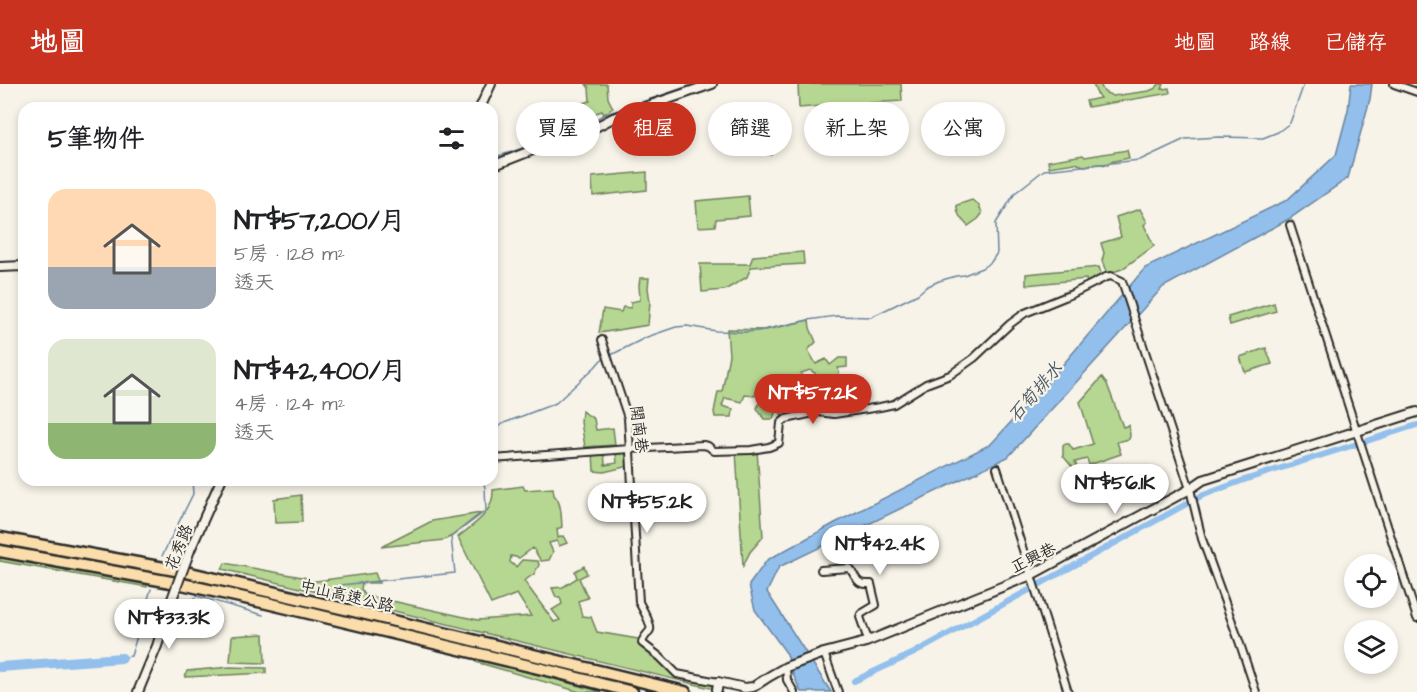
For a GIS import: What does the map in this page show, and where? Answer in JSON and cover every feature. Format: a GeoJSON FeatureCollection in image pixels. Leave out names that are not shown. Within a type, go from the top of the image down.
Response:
{"type":"FeatureCollection","features":[{"type":"Feature","properties":{"kind":"highway","name":"中山高速公路"},"geometry":{"type":"LineString","coordinates":[[0,538],[186,572],[685,692]]}},
{"type":"Feature","properties":{"kind":"highway","name":"中山高速公路"},"geometry":{"type":"LineString","coordinates":[[0,551],[246,598],[632,692]]}},
{"type":"Feature","properties":{"kind":"street"},"geometry":{"type":"LineString","coordinates":[[482,102],[490,84]]}},
{"type":"Feature","properties":{"kind":"street"},"geometry":{"type":"LineString","coordinates":[[498,164],[566,136],[588,131],[613,118],[712,84]]}},
{"type":"Feature","properties":{"kind":"street"},"geometry":{"type":"LineString","coordinates":[[1394,84],[1417,92]]}},
{"type":"Feature","properties":{"kind":"street"},"geometry":{"type":"LineString","coordinates":[[1290,225],[1417,618]]}},
{"type":"Feature","properties":{"kind":"street"},"geometry":{"type":"LineString","coordinates":[[0,267],[18,266]]}},
{"type":"Feature","properties":{"kind":"street"},"geometry":{"type":"LineString","coordinates":[[498,459],[703,445],[714,451],[769,447],[779,443],[781,423],[786,419],[818,412],[834,414],[894,404],[926,384],[950,375],[974,358],[1025,313],[1111,276],[1122,281],[1190,489],[1202,539],[1256,692]]}},
{"type":"Feature","properties":{"kind":"street","name":"開南巷"},"geometry":{"type":"LineString","coordinates":[[602,340],[628,418],[639,603],[650,626],[642,643],[677,674],[717,686],[751,688],[786,667],[824,653]]}},
{"type":"Feature","properties":{"kind":"street","name":"正興巷"},"geometry":{"type":"LineString","coordinates":[[824,653],[868,640],[1031,575],[1203,480],[1417,412]]}},
{"type":"Feature","properties":{"kind":"street"},"geometry":{"type":"LineString","coordinates":[[997,468],[1068,692]]}},
{"type":"Feature","properties":{"kind":"street","name":"花秀路"},"geometry":{"type":"LineString","coordinates":[[138,692],[157,646],[190,549],[217,486]]}},
{"type":"Feature","properties":{"kind":"street"},"geometry":{"type":"LineString","coordinates":[[821,570],[849,568],[859,582],[871,584],[876,604],[860,617],[868,640]]}},
{"type":"Feature","properties":{"kind":"street"},"geometry":{"type":"LineString","coordinates":[[824,653],[838,692]]}},
{"type":"Feature","properties":{"kind":"street"},"geometry":{"type":"LineString","coordinates":[[786,667],[787,680],[794,692]]}},
{"type":"Feature","properties":{"kind":"green space"},"geometry":{"type":"Polygon","coordinates":[[[586,84],[607,84],[608,98],[612,109],[604,114],[600,112],[600,102],[586,102],[590,101],[589,88],[586,84]]]}},
{"type":"Feature","properties":{"kind":"green space"},"geometry":{"type":"Polygon","coordinates":[[[798,84],[901,84],[902,101],[804,102],[804,108],[799,108],[798,84]]]}},
{"type":"Feature","properties":{"kind":"green space"},"geometry":{"type":"Polygon","coordinates":[[[1093,84],[1100,84],[1104,92],[1113,96],[1149,91],[1159,84],[1164,84],[1162,89],[1169,88],[1170,93],[1088,107],[1086,101],[1100,98],[1093,84]]]}},
{"type":"Feature","properties":{"kind":"green space"},"geometry":{"type":"Polygon","coordinates":[[[1127,150],[1129,158],[1110,162],[1108,165],[1084,166],[1075,163],[1049,167],[1048,161],[1127,150]]]}},
{"type":"Feature","properties":{"kind":"green space"},"geometry":{"type":"Polygon","coordinates":[[[647,172],[647,190],[593,196],[592,177],[647,172]]]}},
{"type":"Feature","properties":{"kind":"green space"},"geometry":{"type":"Polygon","coordinates":[[[748,196],[750,216],[716,219],[715,226],[698,227],[696,201],[748,196]]]}},
{"type":"Feature","properties":{"kind":"green space"},"geometry":{"type":"Polygon","coordinates":[[[972,200],[979,206],[982,214],[968,226],[958,214],[957,205],[972,200]]]}},
{"type":"Feature","properties":{"kind":"green space"},"geometry":{"type":"Polygon","coordinates":[[[1140,209],[1147,222],[1144,225],[1154,246],[1122,269],[1107,274],[1102,261],[1104,253],[1101,243],[1121,237],[1116,217],[1140,209]]]}},
{"type":"Feature","properties":{"kind":"green space"},"geometry":{"type":"Polygon","coordinates":[[[803,252],[804,264],[751,267],[747,277],[725,290],[702,292],[700,264],[750,264],[753,256],[803,252]]]}},
{"type":"Feature","properties":{"kind":"green space"},"geometry":{"type":"Polygon","coordinates":[[[1099,267],[1102,276],[1087,283],[1086,279],[1026,285],[1026,274],[1099,267]]]}},
{"type":"Feature","properties":{"kind":"green space"},"geometry":{"type":"Polygon","coordinates":[[[640,278],[649,278],[648,325],[599,333],[603,309],[621,312],[623,307],[631,308],[631,302],[640,300],[640,278]]]}},
{"type":"Feature","properties":{"kind":"green space"},"geometry":{"type":"Polygon","coordinates":[[[1274,303],[1276,311],[1230,325],[1228,317],[1274,303]]]}},
{"type":"Feature","properties":{"kind":"green space"},"geometry":{"type":"Polygon","coordinates":[[[809,320],[816,342],[808,350],[816,364],[826,359],[830,365],[839,358],[847,358],[847,367],[838,368],[840,377],[818,383],[815,373],[810,370],[801,373],[805,388],[787,394],[792,415],[781,414],[775,401],[769,400],[767,407],[776,410],[773,419],[764,419],[757,408],[765,392],[757,390],[755,396],[745,395],[742,402],[725,398],[722,406],[733,409],[732,417],[715,417],[718,392],[722,392],[729,355],[727,329],[766,330],[809,320]]]}},
{"type":"Feature","properties":{"kind":"green space"},"geometry":{"type":"Polygon","coordinates":[[[1266,348],[1272,364],[1245,372],[1240,357],[1266,348]]]}},
{"type":"Feature","properties":{"kind":"green space"},"geometry":{"type":"Polygon","coordinates":[[[1102,377],[1107,384],[1123,427],[1129,425],[1130,436],[1129,439],[1117,442],[1121,454],[1089,465],[1087,459],[1075,462],[1077,467],[1074,469],[1063,456],[1063,446],[1069,444],[1073,450],[1093,444],[1080,402],[1102,377]]]}},
{"type":"Feature","properties":{"kind":"green space"},"geometry":{"type":"Polygon","coordinates":[[[582,411],[594,419],[596,430],[613,428],[615,445],[585,447],[581,422],[582,411]]]}},
{"type":"Feature","properties":{"kind":"green space"},"geometry":{"type":"Polygon","coordinates":[[[757,450],[763,537],[750,552],[743,566],[736,451],[757,450]]]}},
{"type":"Feature","properties":{"kind":"green space"},"geometry":{"type":"Polygon","coordinates":[[[593,451],[604,451],[605,465],[617,463],[616,454],[609,454],[608,451],[628,452],[629,466],[604,472],[594,471],[593,451]]]}},
{"type":"Feature","properties":{"kind":"green space"},"geometry":{"type":"Polygon","coordinates":[[[523,486],[525,490],[553,488],[560,506],[562,527],[557,529],[558,538],[563,536],[567,543],[559,546],[557,541],[549,543],[553,552],[549,560],[541,561],[533,548],[519,558],[511,556],[510,562],[516,567],[522,560],[538,561],[539,565],[534,574],[524,581],[554,622],[560,620],[552,610],[562,604],[560,597],[556,597],[552,588],[563,587],[577,578],[575,571],[584,566],[587,574],[579,578],[588,598],[578,601],[582,616],[591,617],[597,632],[638,639],[678,674],[710,681],[714,689],[222,569],[225,563],[307,578],[309,582],[375,573],[379,583],[362,583],[361,589],[365,595],[478,620],[531,616],[517,594],[491,604],[458,537],[487,512],[493,490],[523,486]]]}},
{"type":"Feature","properties":{"kind":"green space"},"geometry":{"type":"Polygon","coordinates":[[[301,495],[302,522],[275,523],[274,499],[301,495]]]}},
{"type":"Feature","properties":{"kind":"green space"},"geometry":{"type":"Polygon","coordinates":[[[481,513],[444,540],[381,547],[432,521],[481,513]]]}},
{"type":"Feature","properties":{"kind":"green space"},"geometry":{"type":"Polygon","coordinates":[[[0,556],[148,582],[147,587],[0,561],[0,556]]]}},
{"type":"Feature","properties":{"kind":"green space"},"geometry":{"type":"Polygon","coordinates":[[[264,634],[265,663],[230,662],[232,636],[264,634]]]}},
{"type":"Feature","properties":{"kind":"green space"},"geometry":{"type":"Polygon","coordinates":[[[473,657],[602,692],[580,692],[476,662],[473,657]]]}},
{"type":"Feature","properties":{"kind":"green space"},"geometry":{"type":"Polygon","coordinates":[[[230,667],[266,668],[266,673],[185,677],[187,671],[230,667]]]}},
{"type":"Feature","properties":{"kind":"water"},"geometry":{"type":"Polygon","coordinates":[[[1351,84],[1372,84],[1348,178],[1289,219],[1163,287],[1008,457],[779,567],[767,592],[831,692],[801,692],[787,654],[755,610],[749,585],[767,560],[991,444],[1060,368],[1145,268],[1287,200],[1336,155],[1348,110],[1351,84]]]}},
{"type":"Feature","properties":{"kind":"waterway"},"geometry":{"type":"LineString","coordinates":[[498,156],[584,126],[603,115],[695,84]]}},
{"type":"Feature","properties":{"kind":"waterway"},"geometry":{"type":"LineString","coordinates":[[609,356],[647,337],[676,327],[745,332],[836,316],[871,317],[939,281],[964,275],[991,262],[997,253],[996,223],[1015,193],[1044,170],[1140,160],[1185,139],[1263,138],[1278,132],[1290,123],[1304,84]]}},
{"type":"Feature","properties":{"kind":"waterway"},"geometry":{"type":"LineString","coordinates":[[498,428],[504,423],[556,403],[604,358]]}},
{"type":"Feature","properties":{"kind":"waterway"},"geometry":{"type":"LineString","coordinates":[[854,681],[914,653],[1201,496],[1417,425]]}},
{"type":"Feature","properties":{"kind":"waterway"},"geometry":{"type":"LineString","coordinates":[[162,556],[193,494],[192,486]]}},
{"type":"Feature","properties":{"kind":"waterway"},"geometry":{"type":"LineString","coordinates":[[340,585],[455,573],[451,537],[486,511],[485,486]]}},
{"type":"Feature","properties":{"kind":"waterway"},"geometry":{"type":"LineString","coordinates":[[122,658],[131,656],[151,589]]}},
{"type":"Feature","properties":{"kind":"waterway"},"geometry":{"type":"LineString","coordinates":[[191,601],[197,596],[263,615]]}},
{"type":"Feature","properties":{"kind":"waterway"},"geometry":{"type":"LineString","coordinates":[[0,667],[122,658]]}},
{"type":"Feature","properties":{"kind":"water label","name":"石筍排水"},"geometry":{"type":"Point","coordinates":[1035,392]}}]}
